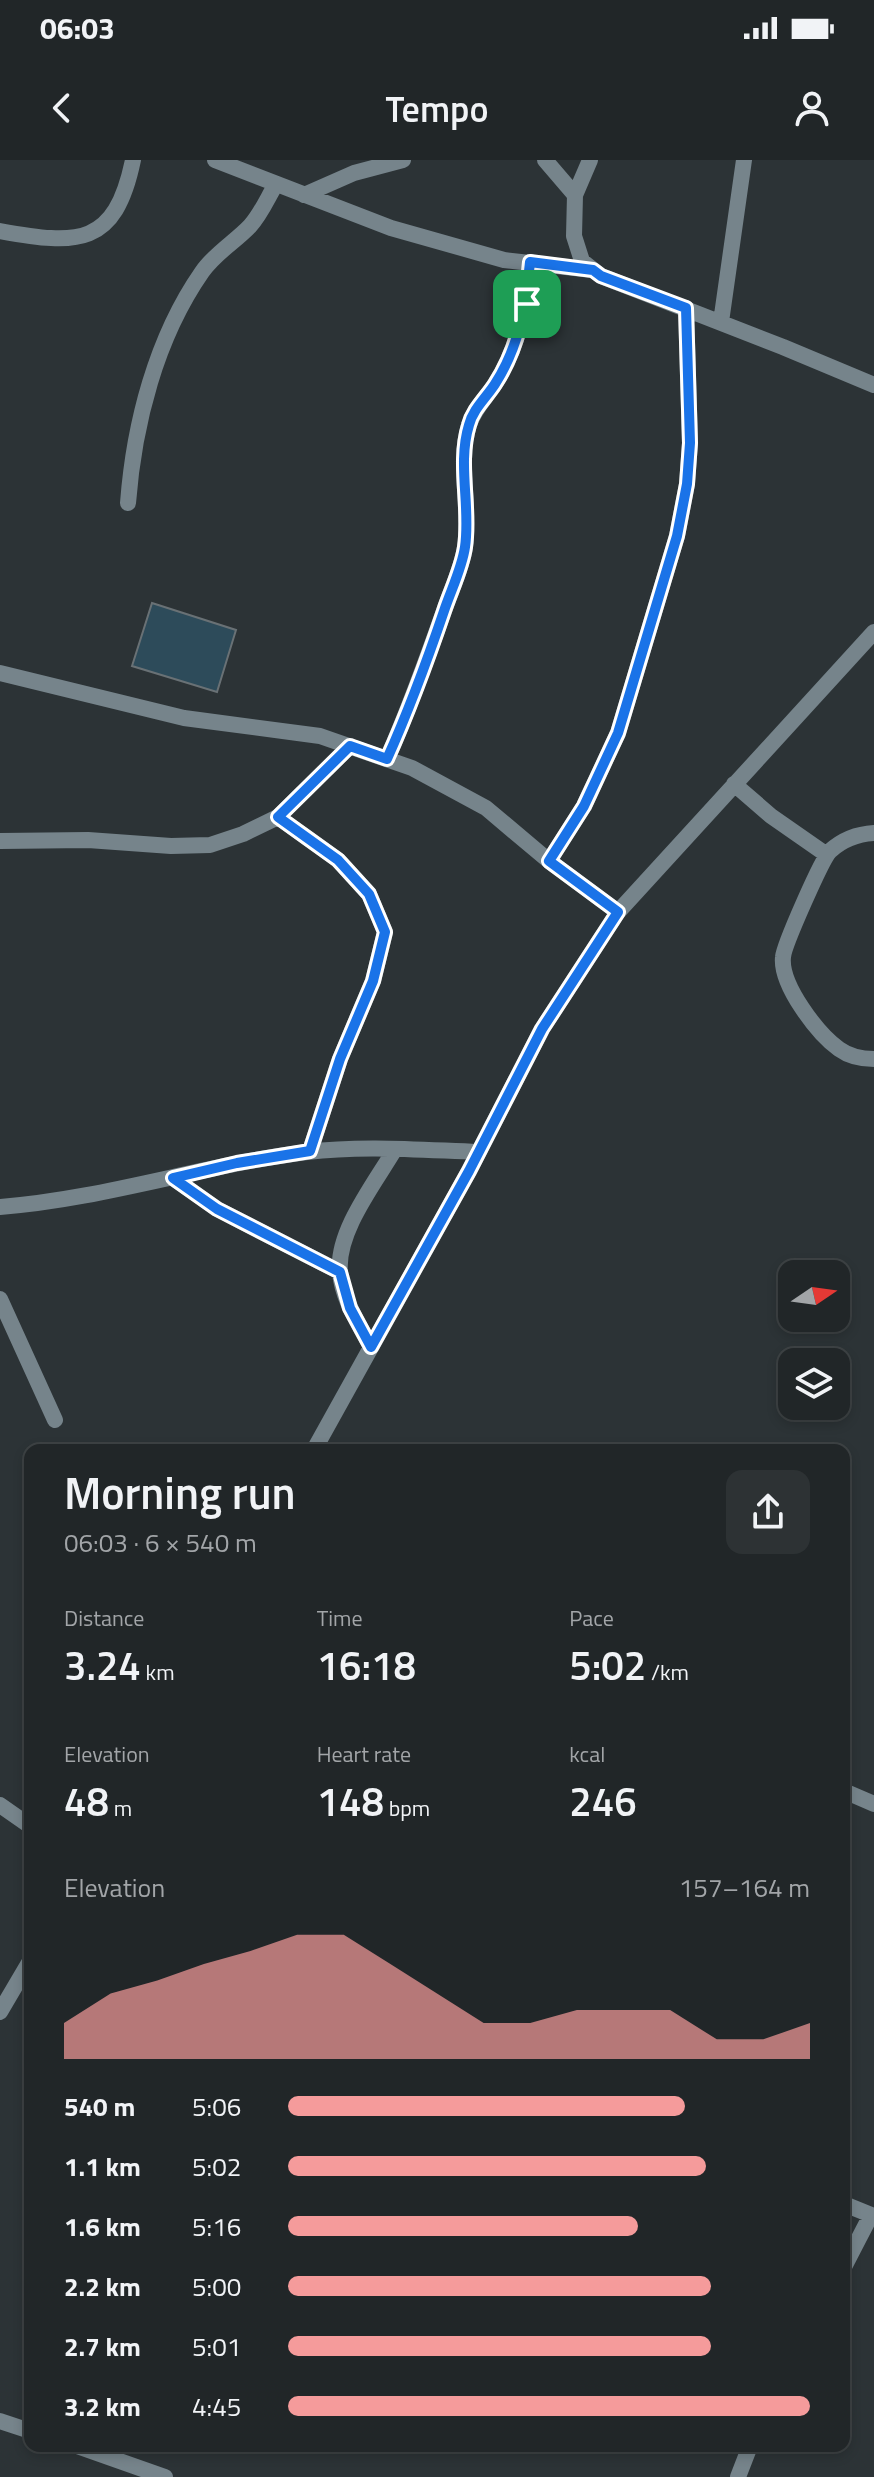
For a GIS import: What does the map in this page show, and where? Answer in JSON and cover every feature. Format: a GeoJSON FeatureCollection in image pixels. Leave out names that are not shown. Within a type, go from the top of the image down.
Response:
{"type":"FeatureCollection","features":[{"type":"Feature","properties":{"kind":"street"},"geometry":{"type":"LineString","coordinates":[[0,231],[43,239],[102,228],[116,213],[127,189],[133,160]]}},
{"type":"Feature","properties":{"kind":"street"},"geometry":{"type":"LineString","coordinates":[[215,160],[391,228],[504,260],[593,270]]}},
{"type":"Feature","properties":{"kind":"street"},"geometry":{"type":"LineString","coordinates":[[304,195],[354,173],[403,160]]}},
{"type":"Feature","properties":{"kind":"street"},"geometry":{"type":"LineString","coordinates":[[545,160],[575,195]]}},
{"type":"Feature","properties":{"kind":"street"},"geometry":{"type":"LineString","coordinates":[[590,160],[575,195],[574,236],[582,261],[593,270],[601,276],[874,385]]}},
{"type":"Feature","properties":{"kind":"street"},"geometry":{"type":"LineString","coordinates":[[721,322],[744,160]]}},
{"type":"Feature","properties":{"kind":"street"},"geometry":{"type":"LineString","coordinates":[[128,503],[132,455],[156,365],[183,304],[203,271],[251,225],[276,184]]}},
{"type":"Feature","properties":{"kind":"street"},"geometry":{"type":"LineString","coordinates":[[387,759],[414,700],[465,550],[468,513],[464,472],[469,425],[476,409],[496,383],[516,341],[527,304],[530,262]]}},
{"type":"Feature","properties":{"kind":"street"},"geometry":{"type":"LineString","coordinates":[[549,861],[584,806],[618,733],[677,536],[687,484],[690,443],[686,308]]}},
{"type":"Feature","properties":{"kind":"street"},"geometry":{"type":"LineString","coordinates":[[317,1444],[542,1029],[618,912],[874,632]]}},
{"type":"Feature","properties":{"kind":"street"},"geometry":{"type":"LineString","coordinates":[[0,673],[184,718],[320,736],[412,768],[486,808],[549,861],[618,912]]}},
{"type":"Feature","properties":{"kind":"street"},"geometry":{"type":"LineString","coordinates":[[0,841],[88,840],[171,846],[210,845],[278,817],[350,746]]}},
{"type":"Feature","properties":{"kind":"street"},"geometry":{"type":"LineString","coordinates":[[734,784],[771,816],[827,855]]}},
{"type":"Feature","properties":{"kind":"street"},"geometry":{"type":"LineString","coordinates":[[278,817],[338,860],[369,894],[385,932],[373,981],[340,1059],[310,1151]]}},
{"type":"Feature","properties":{"kind":"street"},"geometry":{"type":"LineString","coordinates":[[874,833],[841,841],[827,855],[791,932],[783,959],[785,972],[811,1021],[840,1049],[859,1059],[874,1059]]}},
{"type":"Feature","properties":{"kind":"street"},"geometry":{"type":"LineString","coordinates":[[0,1207],[45,1203],[310,1151],[395,1149],[478,1152]]}},
{"type":"Feature","properties":{"kind":"street"},"geometry":{"type":"LineString","coordinates":[[371,1347],[350,1308],[340,1272],[344,1238],[395,1149]]}},
{"type":"Feature","properties":{"kind":"street"},"geometry":{"type":"LineString","coordinates":[[173,1178],[217,1209],[340,1272]]}},
{"type":"Feature","properties":{"kind":"street"},"geometry":{"type":"LineString","coordinates":[[0,1299],[55,1420]]}},
{"type":"Feature","properties":{"kind":"street"},"geometry":{"type":"LineString","coordinates":[[850,1794],[874,1804]]}},
{"type":"Feature","properties":{"kind":"street"},"geometry":{"type":"LineString","coordinates":[[0,1805],[24,1822]]}},
{"type":"Feature","properties":{"kind":"street"},"geometry":{"type":"LineString","coordinates":[[0,2012],[24,1971]]}},
{"type":"Feature","properties":{"kind":"street"},"geometry":{"type":"LineString","coordinates":[[850,2206],[872,2215],[850,2256]]}},
{"type":"Feature","properties":{"kind":"street"},"geometry":{"type":"LineString","coordinates":[[0,2421],[24,2429]]}},
{"type":"Feature","properties":{"kind":"street"},"geometry":{"type":"LineString","coordinates":[[94,2452],[165,2477]]}},
{"type":"Feature","properties":{"kind":"street"},"geometry":{"type":"LineString","coordinates":[[738,2475],[748,2452]]}},
{"type":"Feature","properties":{"kind":"building"},"geometry":{"type":"Polygon","coordinates":[[[152,603],[236,630],[217,692],[132,666],[152,603]]]}},
{"type":"Feature","properties":{"kind":"route"},"geometry":{"type":"LineString","coordinates":[[530,262],[593,270],[601,276],[686,308],[690,443],[687,484],[677,536],[618,733],[584,806],[549,861],[618,912],[542,1029],[469,1171],[371,1347],[350,1308],[340,1272],[217,1209],[173,1178],[310,1151],[340,1059],[373,981],[385,932],[369,894],[338,860],[278,817],[350,746],[387,759],[414,700],[465,550],[468,513],[464,472],[469,425],[476,409],[496,383],[516,341],[527,304],[530,262]]}}]}
